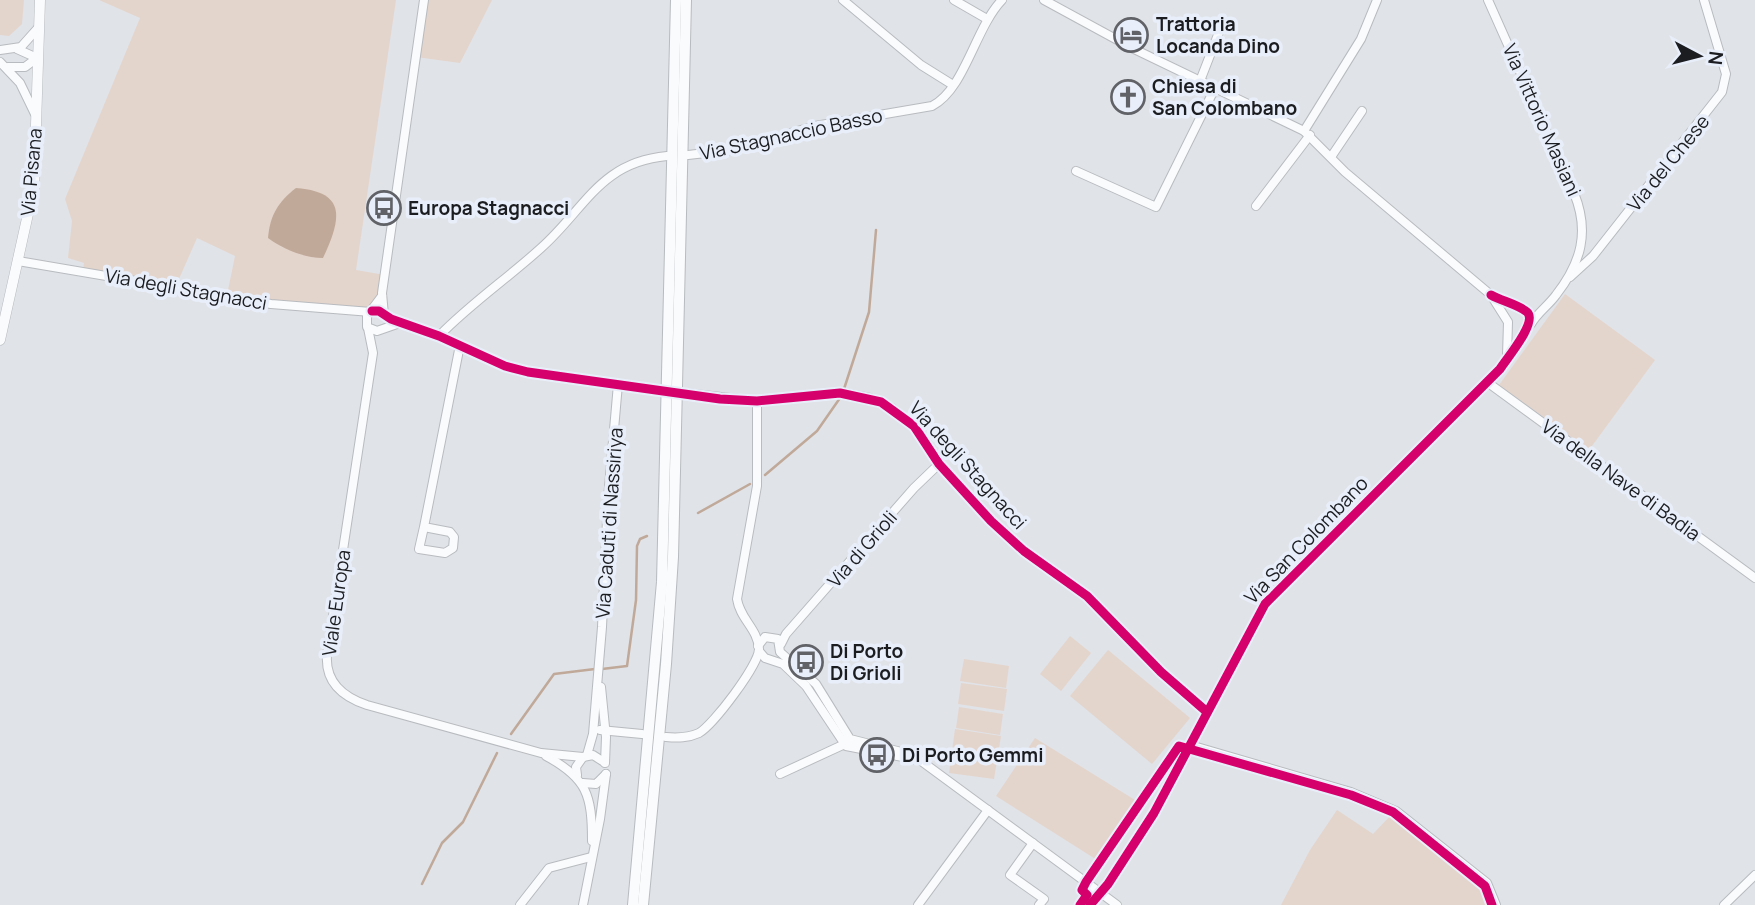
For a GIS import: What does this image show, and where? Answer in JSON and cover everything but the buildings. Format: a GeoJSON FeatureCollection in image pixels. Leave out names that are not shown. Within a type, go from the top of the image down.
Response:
{"type":"FeatureCollection","features":[{"type":"Feature","properties":{"kind":"highway"},"geometry":{"type":"LineString","coordinates":[[633,905],[663,571],[676,0]]}},
{"type":"Feature","properties":{"kind":"highway"},"geometry":{"type":"LineString","coordinates":[[643,905],[666,664],[673,557],[686,0]]}},
{"type":"Feature","properties":{"kind":"main road","name":"Via Pisana"},"geometry":{"type":"LineString","coordinates":[[0,340],[33,192],[40,0]]}},
{"type":"Feature","properties":{"kind":"street"},"geometry":{"type":"LineString","coordinates":[[383,329],[385,315],[382,296],[424,0]]}},
{"type":"Feature","properties":{"kind":"street"},"geometry":{"type":"LineString","coordinates":[[843,0],[921,65],[953,85]]}},
{"type":"Feature","properties":{"kind":"street"},"geometry":{"type":"LineString","coordinates":[[954,0],[987,19]]}},
{"type":"Feature","properties":{"kind":"street","name":"Via Stagnaccio Basso"},"geometry":{"type":"LineString","coordinates":[[688,155],[732,150],[815,126],[932,106],[947,95],[987,19],[1002,0]]}},
{"type":"Feature","properties":{"kind":"street"},"geometry":{"type":"LineString","coordinates":[[1044,0],[1307,133],[1345,172],[1491,295],[1529,315],[1531,324]]}},
{"type":"Feature","properties":{"kind":"street"},"geometry":{"type":"LineString","coordinates":[[1256,206],[1307,133],[1361,39],[1377,0]]}},
{"type":"Feature","properties":{"kind":"street","name":"Via Vittorio Masiani"},"geometry":{"type":"LineString","coordinates":[[1488,0],[1577,200],[1584,226],[1583,244]]}},
{"type":"Feature","properties":{"kind":"street","name":"Via del Chese"},"geometry":{"type":"LineString","coordinates":[[1531,324],[1568,278],[1589,261],[1722,92],[1726,74],[1703,0]]}},
{"type":"Feature","properties":{"kind":"street"},"geometry":{"type":"LineString","coordinates":[[1200,81],[1221,27]]}},
{"type":"Feature","properties":{"kind":"street"},"geometry":{"type":"LineString","coordinates":[[17,49],[38,28]]}},
{"type":"Feature","properties":{"kind":"street"},"geometry":{"type":"LineString","coordinates":[[0,50],[17,49],[37,58],[31,65],[4,65]]}},
{"type":"Feature","properties":{"kind":"street"},"geometry":{"type":"LineString","coordinates":[[4,65],[24,89],[36,115]]}},
{"type":"Feature","properties":{"kind":"street"},"geometry":{"type":"LineString","coordinates":[[1076,171],[1156,206],[1215,88]]}},
{"type":"Feature","properties":{"kind":"street"},"geometry":{"type":"LineString","coordinates":[[1331,157],[1363,111]]}},
{"type":"Feature","properties":{"kind":"street"},"geometry":{"type":"LineString","coordinates":[[439,336],[543,247],[605,180],[641,160],[667,156]]}},
{"type":"Feature","properties":{"kind":"street"},"geometry":{"type":"LineString","coordinates":[[1583,244],[1603,242]]}},
{"type":"Feature","properties":{"kind":"street","name":"Via del Chese"},"geometry":{"type":"LineString","coordinates":[[1568,278],[1583,244]]}},
{"type":"Feature","properties":{"kind":"street"},"geometry":{"type":"LineString","coordinates":[[1580,254],[1589,261]]}},
{"type":"Feature","properties":{"kind":"street","name":"Via degli Stagnacci"},"geometry":{"type":"LineString","coordinates":[[18,261],[271,304],[371,312],[439,336],[516,370],[660,390]]}},
{"type":"Feature","properties":{"kind":"street"},"geometry":{"type":"LineString","coordinates":[[1491,295],[1516,332],[1525,331]]}},
{"type":"Feature","properties":{"kind":"street"},"geometry":{"type":"LineString","coordinates":[[367,326],[371,312],[382,296]]}},
{"type":"Feature","properties":{"kind":"street"},"geometry":{"type":"LineString","coordinates":[[1507,356],[1510,314],[1522,310],[1539,312]]}},
{"type":"Feature","properties":{"kind":"street"},"geometry":{"type":"LineString","coordinates":[[355,312],[376,332],[400,323]]}},
{"type":"Feature","properties":{"kind":"street","name":"Via San Colombano"},"geometry":{"type":"LineString","coordinates":[[1090,905],[1102,893],[1154,813],[1265,604],[1487,382],[1531,324]]}},
{"type":"Feature","properties":{"kind":"street","name":"Viale Europa"},"geometry":{"type":"LineString","coordinates":[[367,326],[374,346]]}},
{"type":"Feature","properties":{"kind":"street","name":"Viale Europa"},"geometry":{"type":"LineString","coordinates":[[383,329],[374,346],[327,655],[329,672],[339,690],[355,701],[541,753],[585,756]]}},
{"type":"Feature","properties":{"kind":"street"},"geometry":{"type":"LineString","coordinates":[[424,527],[450,532],[454,537],[453,548],[445,553],[419,549],[460,345]]}},
{"type":"Feature","properties":{"kind":"street","name":"Via della Nave di Badia"},"geometry":{"type":"LineString","coordinates":[[1487,382],[1755,578]]}},
{"type":"Feature","properties":{"kind":"street","name":"Via Caduti di Nassiriya"},"geometry":{"type":"LineString","coordinates":[[585,756],[599,719],[599,662],[608,498],[618,384]]}},
{"type":"Feature","properties":{"kind":"street","name":"Via degli Stagnacci"},"geometry":{"type":"LineString","coordinates":[[685,393],[757,401],[833,393],[876,400],[912,423],[939,464],[991,521],[1024,551],[1082,592],[1161,672],[1207,712]]}},
{"type":"Feature","properties":{"kind":"street"},"geometry":{"type":"LineString","coordinates":[[757,401],[757,486],[737,596],[740,612],[753,629],[759,649],[786,667],[811,692],[848,742]]}},
{"type":"Feature","properties":{"kind":"street","name":"Via di Grioli"},"geometry":{"type":"LineString","coordinates":[[781,648],[786,634],[914,488],[939,464]]}},
{"type":"Feature","properties":{"kind":"street"},"geometry":{"type":"LineString","coordinates":[[753,629],[771,636],[816,684],[851,748],[918,760],[1117,905]]}},
{"type":"Feature","properties":{"kind":"street"},"geometry":{"type":"LineString","coordinates":[[666,737],[685,738],[706,728],[756,662],[762,638],[786,634]]}},
{"type":"Feature","properties":{"kind":"street"},"geometry":{"type":"LineString","coordinates":[[756,662],[769,658],[781,648]]}},
{"type":"Feature","properties":{"kind":"street","name":"Via Caduti di Nassiriya"},"geometry":{"type":"LineString","coordinates":[[599,719],[605,730],[605,763]]}},
{"type":"Feature","properties":{"kind":"street"},"geometry":{"type":"LineString","coordinates":[[593,734],[605,730],[642,734]]}},
{"type":"Feature","properties":{"kind":"street"},"geometry":{"type":"LineString","coordinates":[[606,741],[624,732]]}},
{"type":"Feature","properties":{"kind":"street"},"geometry":{"type":"LineString","coordinates":[[780,774],[848,742]]}},
{"type":"Feature","properties":{"kind":"street"},"geometry":{"type":"LineString","coordinates":[[1190,745],[1351,792],[1396,811],[1488,883],[1496,905]]}},
{"type":"Feature","properties":{"kind":"street","name":"Viale Europa"},"geometry":{"type":"LineString","coordinates":[[541,753],[580,779]]}},
{"type":"Feature","properties":{"kind":"street"},"geometry":{"type":"LineString","coordinates":[[583,905],[591,854],[602,810],[606,774],[605,763],[596,755],[585,756],[578,763],[580,779],[592,816],[591,854]]}},
{"type":"Feature","properties":{"kind":"street"},"geometry":{"type":"LineString","coordinates":[[580,779],[596,784],[606,774]]}},
{"type":"Feature","properties":{"kind":"street"},"geometry":{"type":"LineString","coordinates":[[918,905],[988,810]]}},
{"type":"Feature","properties":{"kind":"street"},"geometry":{"type":"LineString","coordinates":[[1033,843],[1010,875],[1044,899],[1039,905]]}},
{"type":"Feature","properties":{"kind":"street"},"geometry":{"type":"LineString","coordinates":[[520,905],[549,868],[591,854]]}},
{"type":"Feature","properties":{"kind":"street"},"geometry":{"type":"LineString","coordinates":[[1724,905],[1755,875]]}},
{"type":"Feature","properties":{"kind":"shaded area"},"geometry":{"type":"Polygon","coordinates":[[[0,0],[24,0],[22,24],[9,36],[0,35],[0,0]]]}},
{"type":"Feature","properties":{"kind":"shaded area"},"geometry":{"type":"Polygon","coordinates":[[[99,0],[396,0],[356,270],[385,275],[382,296],[372,311],[227,295],[235,256],[197,238],[175,288],[83,270],[84,263],[68,258],[72,221],[65,199],[140,18],[99,0]]]}},
{"type":"Feature","properties":{"kind":"shaded area"},"geometry":{"type":"Polygon","coordinates":[[[424,0],[492,0],[460,63],[416,57],[424,0]]]}},
{"type":"Feature","properties":{"kind":"shaded area"},"geometry":{"type":"Polygon","coordinates":[[[296,188],[325,195],[336,211],[333,232],[323,258],[294,252],[268,238],[276,210],[284,198],[296,188]]]}},
{"type":"Feature","properties":{"kind":"shaded area"},"geometry":{"type":"Polygon","coordinates":[[[1565,294],[1655,360],[1589,450],[1499,385],[1565,294]]]}},
{"type":"Feature","properties":{"kind":"shaded area"},"geometry":{"type":"Polygon","coordinates":[[[1070,636],[1091,653],[1061,691],[1040,674],[1070,636]]]}},
{"type":"Feature","properties":{"kind":"shaded area"},"geometry":{"type":"Polygon","coordinates":[[[1108,650],[1190,718],[1152,764],[1070,696],[1108,650]]]}},
{"type":"Feature","properties":{"kind":"shaded area"},"geometry":{"type":"Polygon","coordinates":[[[964,659],[1009,666],[1006,688],[960,681],[964,659]]]}},
{"type":"Feature","properties":{"kind":"shaded area"},"geometry":{"type":"Polygon","coordinates":[[[961,683],[1007,689],[1004,711],[958,704],[961,683]]]}},
{"type":"Feature","properties":{"kind":"shaded area"},"geometry":{"type":"Polygon","coordinates":[[[959,707],[1003,714],[1000,735],[956,728],[959,707]]]}},
{"type":"Feature","properties":{"kind":"shaded area"},"geometry":{"type":"Polygon","coordinates":[[[955,729],[1001,736],[994,779],[949,773],[955,729]]]}},
{"type":"Feature","properties":{"kind":"shaded area"},"geometry":{"type":"Polygon","coordinates":[[[1035,738],[1135,800],[1097,860],[996,796],[1035,738]]]}},
{"type":"Feature","properties":{"kind":"shaded area"},"geometry":{"type":"Polygon","coordinates":[[[1337,810],[1373,834],[1393,813],[1485,887],[1491,905],[1281,905],[1310,850],[1337,810]]]}},
{"type":"Feature","properties":{"kind":"waterway"},"geometry":{"type":"LineString","coordinates":[[844,389],[869,312],[876,230]]}},
{"type":"Feature","properties":{"kind":"waterway"},"geometry":{"type":"LineString","coordinates":[[765,475],[817,431],[840,398]]}},
{"type":"Feature","properties":{"kind":"waterway"},"geometry":{"type":"LineString","coordinates":[[698,513],[750,484]]}},
{"type":"Feature","properties":{"kind":"waterway"},"geometry":{"type":"LineString","coordinates":[[602,669],[627,666],[636,600],[637,546],[640,539],[647,536]]}},
{"type":"Feature","properties":{"kind":"waterway"},"geometry":{"type":"LineString","coordinates":[[511,734],[554,674],[595,669]]}},
{"type":"Feature","properties":{"kind":"waterway"},"geometry":{"type":"LineString","coordinates":[[422,884],[442,843],[463,822],[497,753]]}},
{"type":"Feature","properties":{"kind":"cycle path"},"geometry":{"type":"LineString","coordinates":[[1090,905],[1108,884],[1154,813],[1265,604],[1500,369],[1520,340],[1528,324],[1527,312],[1491,295]]}},
{"type":"Feature","properties":{"kind":"cycle path"},"geometry":{"type":"LineString","coordinates":[[372,311],[379,311],[391,319],[439,336],[505,366],[528,372],[720,399],[757,401],[840,393],[881,402],[914,426],[939,464],[991,521],[1024,551],[1087,596],[1161,672],[1207,712]]}},
{"type":"Feature","properties":{"kind":"cycle path"},"geometry":{"type":"LineString","coordinates":[[1080,905],[1087,895],[1082,890],[1086,882],[1179,746],[1351,795],[1393,812],[1485,886],[1492,905]]}},
{"type":"Feature","properties":{"kind":"place","name":"Trattoria Locanda Dino"},"geometry":{"type":"Point","coordinates":[1131,35]}},
{"type":"Feature","properties":{"kind":"place","name":"Chiesa di San Colombano"},"geometry":{"type":"Point","coordinates":[1128,97]}},
{"type":"Feature","properties":{"kind":"place","name":"Europa Stagnacci"},"geometry":{"type":"Point","coordinates":[384,208]}},
{"type":"Feature","properties":{"kind":"place","name":"Di Porto Di Grioli"},"geometry":{"type":"Point","coordinates":[806,662]}},
{"type":"Feature","properties":{"kind":"place","name":"Di Porto Gemmi"},"geometry":{"type":"Point","coordinates":[877,755]}}]}
